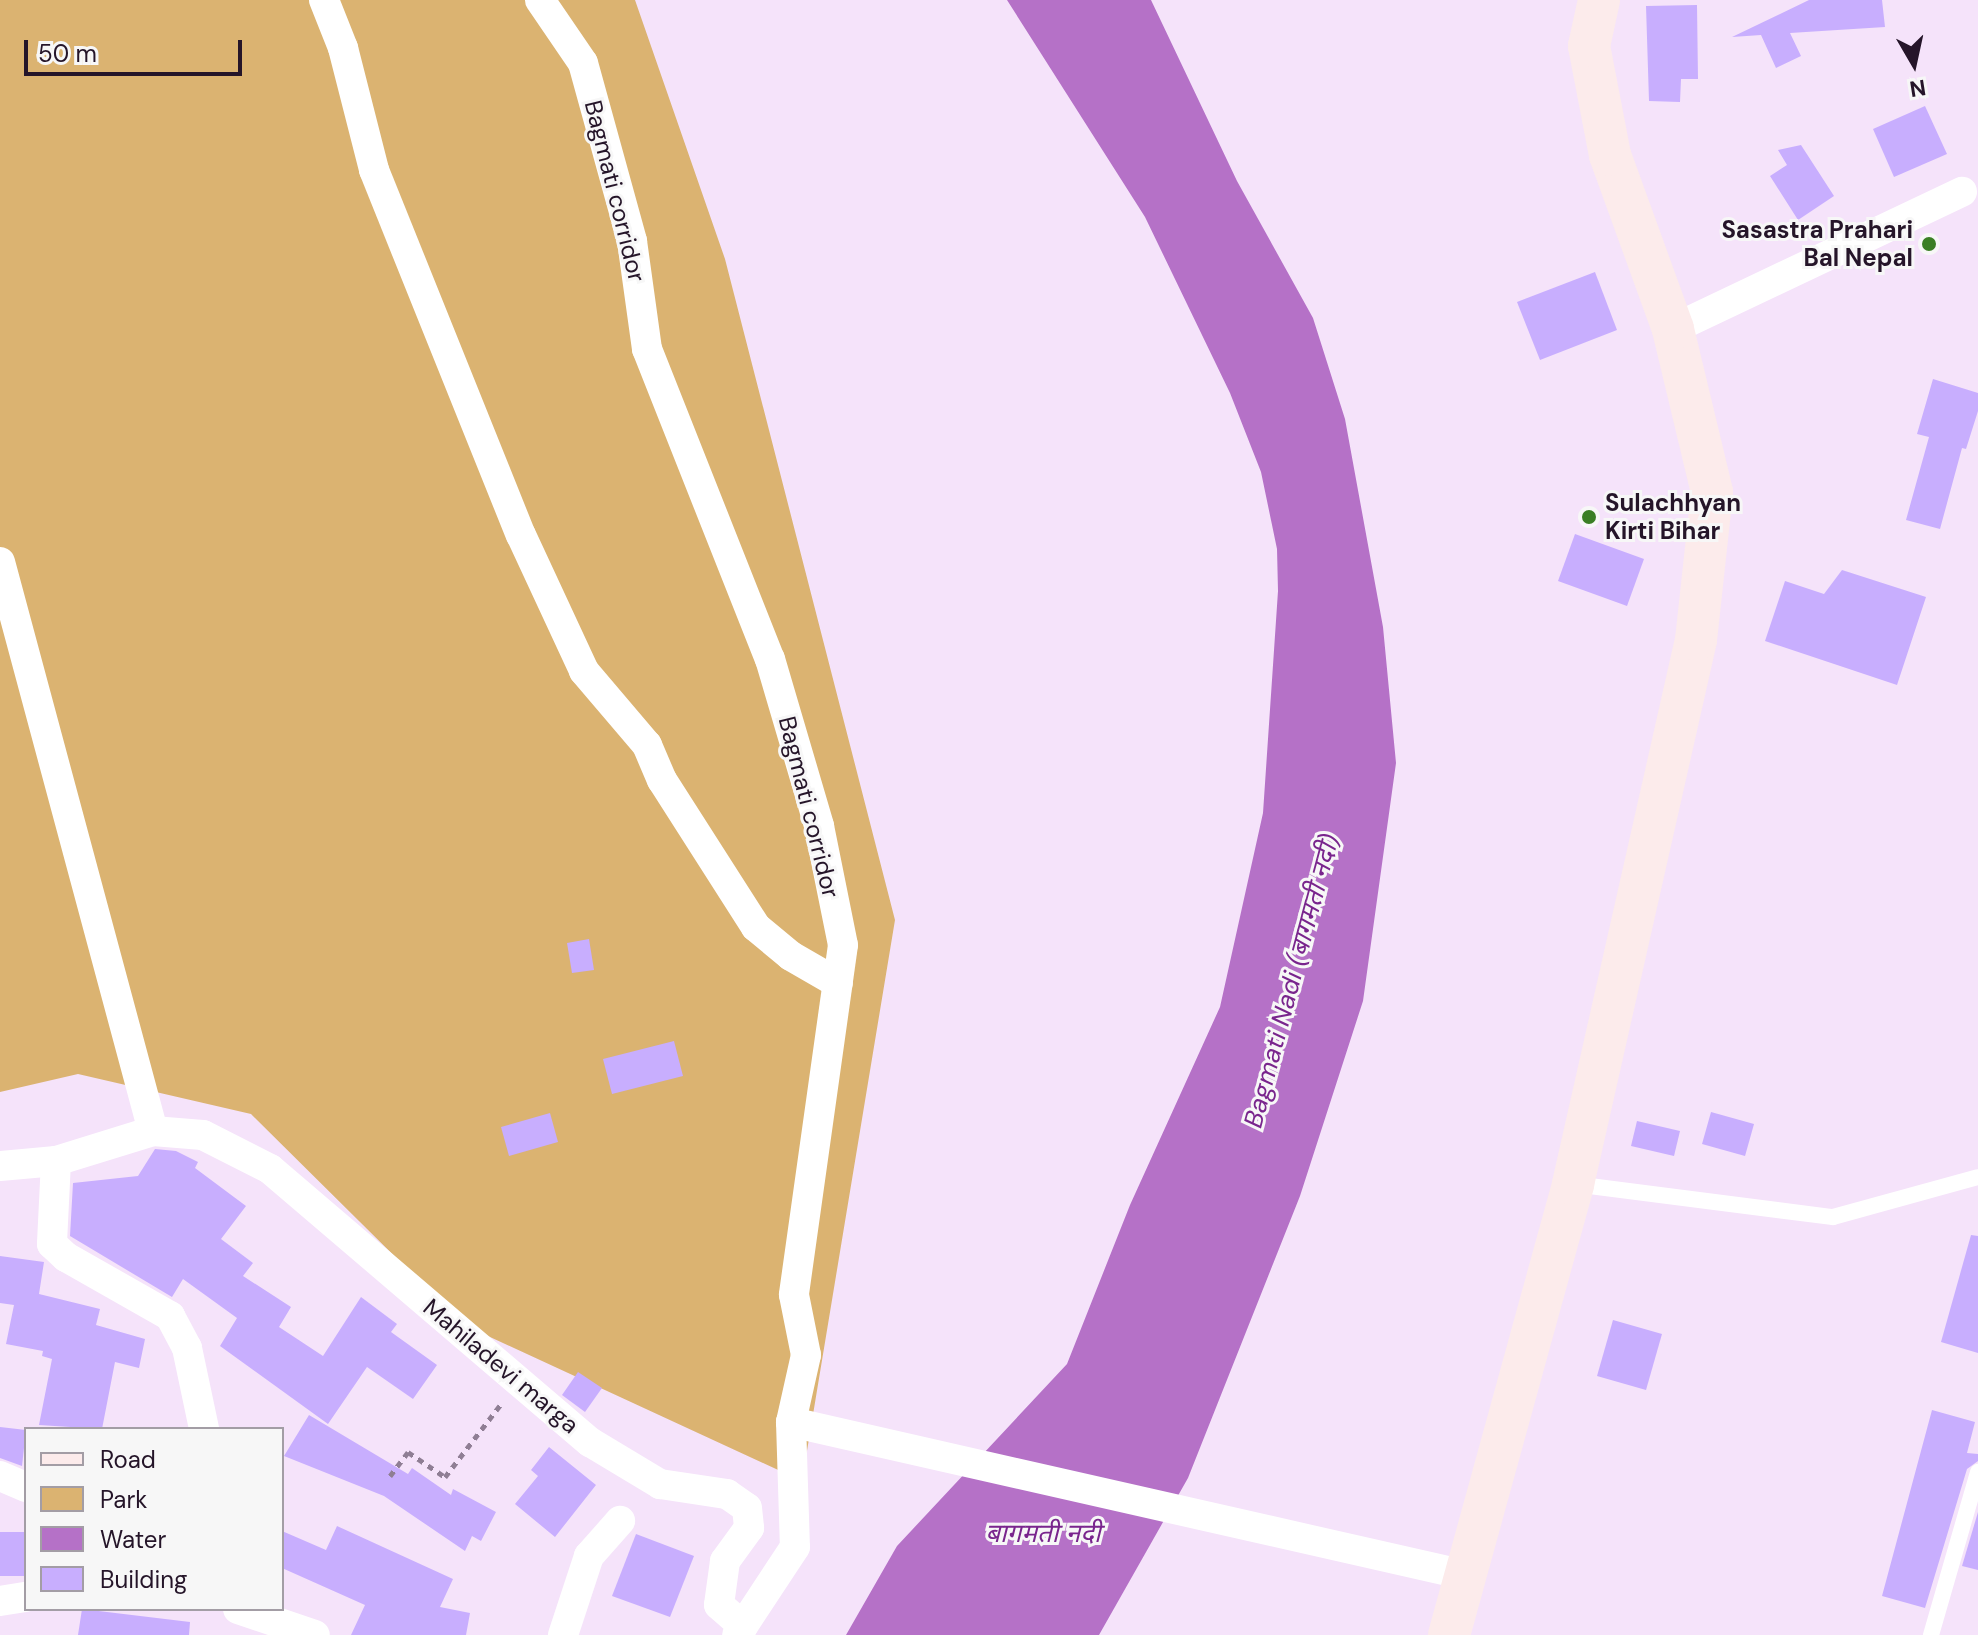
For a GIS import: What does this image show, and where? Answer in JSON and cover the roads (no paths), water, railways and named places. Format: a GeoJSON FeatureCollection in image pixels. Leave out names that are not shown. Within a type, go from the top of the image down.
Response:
{"type":"FeatureCollection","features":[{"type":"Feature","properties":{"kind":"main road"},"geometry":{"type":"LineString","coordinates":[[1449,1635],[1573,1184],[1696,640],[1712,492],[1673,329],[1610,155],[1589,46],[1599,0]]}},
{"type":"Feature","properties":{"kind":"street"},"geometry":{"type":"LineString","coordinates":[[324,0],[343,48],[374,170],[521,535],[584,671],[647,745],[662,780],[756,927],[791,956],[838,983]]}},
{"type":"Feature","properties":{"kind":"street","name":"Bagmati corridor"},"geometry":{"type":"LineString","coordinates":[[540,0],[583,63],[632,241],[647,349],[770,659],[819,826],[843,945],[794,1295],[806,1355],[791,1422],[795,1547],[740,1630]]}},
{"type":"Feature","properties":{"kind":"street"},"geometry":{"type":"LineString","coordinates":[[1673,329],[1962,192]]}},
{"type":"Feature","properties":{"kind":"street"},"geometry":{"type":"LineString","coordinates":[[0,562],[153,1131],[56,1161],[0,1166]]}},
{"type":"Feature","properties":{"kind":"street","name":"Mahiladevi marga"},"geometry":{"type":"LineString","coordinates":[[153,1131],[203,1135],[270,1169],[590,1442],[660,1484],[727,1494],[747,1508],[749,1528],[725,1561],[719,1605],[740,1630]]}},
{"type":"Feature","properties":{"kind":"street"},"geometry":{"type":"LineString","coordinates":[[56,1161],[52,1244],[66,1257],[170,1316],[187,1348],[204,1427]]}},
{"type":"Feature","properties":{"kind":"street"},"geometry":{"type":"LineString","coordinates":[[791,1422],[1378,1552],[1465,1575]]}},
{"type":"Feature","properties":{"kind":"street"},"geometry":{"type":"LineString","coordinates":[[0,1476],[24,1486]]}},
{"type":"Feature","properties":{"kind":"street"},"geometry":{"type":"LineString","coordinates":[[563,1635],[589,1556],[620,1521]]}},
{"type":"Feature","properties":{"kind":"street"},"geometry":{"type":"LineString","coordinates":[[0,1601],[24,1597]]}},
{"type":"Feature","properties":{"kind":"street"},"geometry":{"type":"LineString","coordinates":[[244,1611],[315,1635]]}},
{"type":"Feature","properties":{"kind":"lane"},"geometry":{"type":"LineString","coordinates":[[1573,1184],[1833,1217],[1978,1177]]}},
{"type":"Feature","properties":{"kind":"lane"},"geometry":{"type":"LineString","coordinates":[[1931,1635],[1978,1472]]}},
{"type":"Feature","properties":{"kind":"water","name":"बागमती नदी"},"geometry":{"type":"Polygon","coordinates":[[[1007,0],[1151,0],[1237,181],[1313,318],[1345,419],[1383,627],[1396,763],[1363,1001],[1300,1196],[1188,1478],[1099,1635],[846,1635],[897,1546],[1067,1364],[1130,1205],[1220,1007],[1263,813],[1278,591],[1277,549],[1261,472],[1230,393],[1145,217],[1007,0]]]}},
{"type":"Feature","properties":{"kind":"place","name":"Sasastra Prahari Bal Nepal"},"geometry":{"type":"Point","coordinates":[1929,244]}},
{"type":"Feature","properties":{"kind":"place","name":"Sulachhyan Kirti Bihar"},"geometry":{"type":"Point","coordinates":[1589,517]}},
{"type":"Feature","properties":{"kind":"water label","name":"Bagmati Nadi (बागमती नदी)"},"geometry":{"type":"Point","coordinates":[1292,981]}}]}
